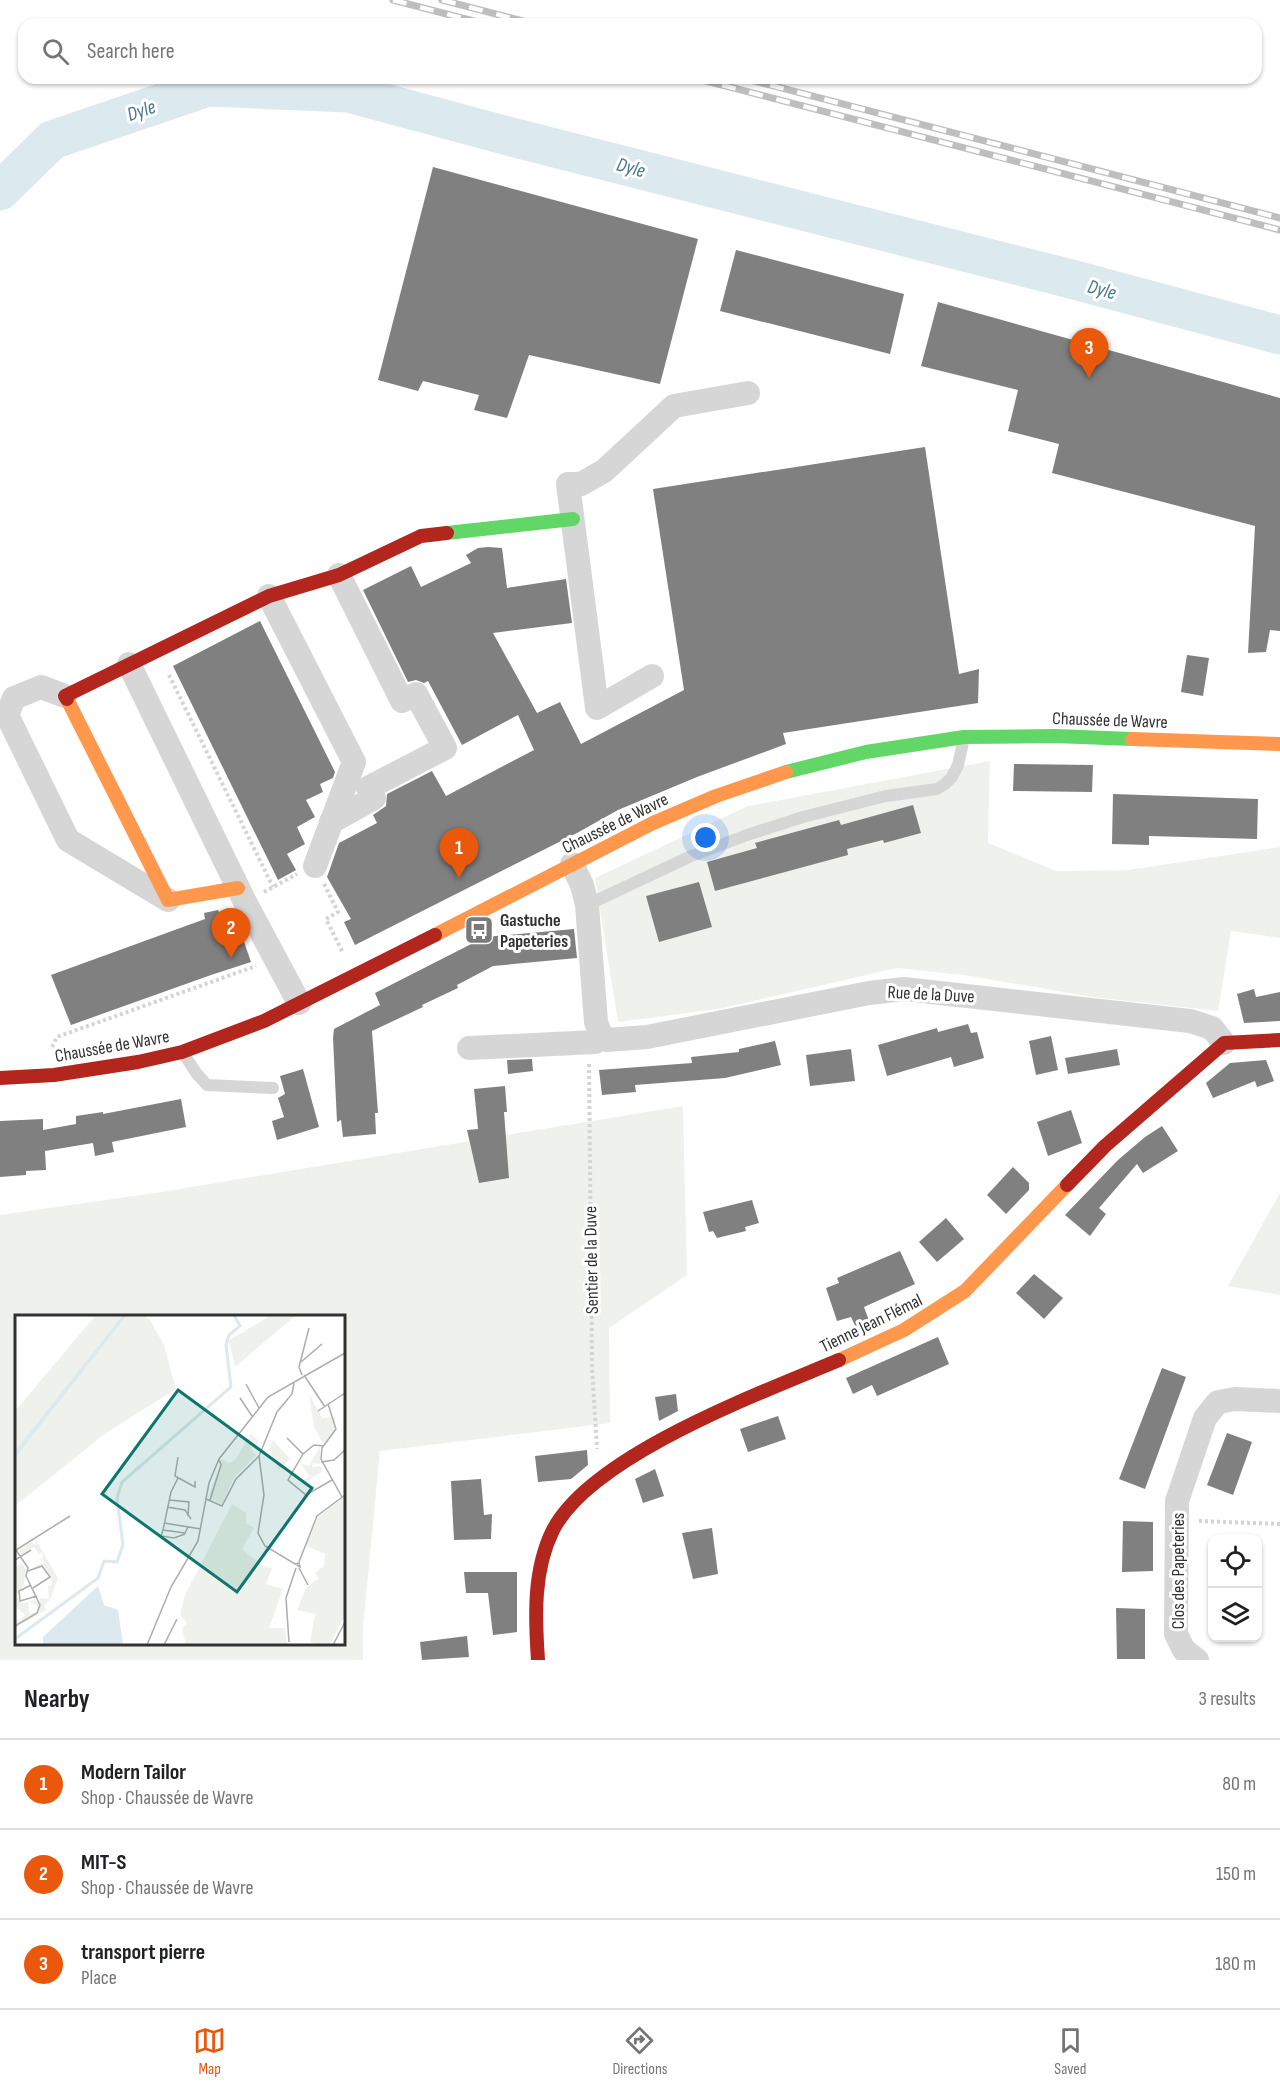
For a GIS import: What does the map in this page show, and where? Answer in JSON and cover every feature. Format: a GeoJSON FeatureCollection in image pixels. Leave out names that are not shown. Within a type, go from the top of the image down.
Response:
{"type":"FeatureCollection","features":[{"type":"Feature","properties":{"kind":"street"},"geometry":{"type":"LineString","coordinates":[[652,676],[597,708],[568,484],[581,484],[604,471],[674,406],[748,393]]}},
{"type":"Feature","properties":{"kind":"street"},"geometry":{"type":"LineString","coordinates":[[65,696],[270,596],[339,575],[421,536],[573,519]]}},
{"type":"Feature","properties":{"kind":"street"},"geometry":{"type":"LineString","coordinates":[[331,822],[374,798],[368,788],[445,748],[416,694],[402,700],[339,575]]}},
{"type":"Feature","properties":{"kind":"street"},"geometry":{"type":"LineString","coordinates":[[270,596],[354,762],[315,866]]}},
{"type":"Feature","properties":{"kind":"street"},"geometry":{"type":"LineString","coordinates":[[129,664],[241,895],[299,1004]]}},
{"type":"Feature","properties":{"kind":"street"},"geometry":{"type":"LineString","coordinates":[[168,900],[65,696],[41,687],[14,698],[7,715],[68,840],[168,900],[241,895]]}},
{"type":"Feature","properties":{"kind":"street","name":"Chaussée de Wavre"},"geometry":{"type":"LineString","coordinates":[[0,1078],[38,1076],[138,1062],[182,1052],[264,1021],[653,823],[716,796],[794,769],[866,752],[964,737],[1055,736],[1280,744]]}},
{"type":"Feature","properties":{"kind":"street"},"geometry":{"type":"LineString","coordinates":[[572,864],[582,885],[587,905],[598,1038]]}},
{"type":"Feature","properties":{"kind":"street","name":"Rue de la Duve"},"geometry":{"type":"LineString","coordinates":[[469,1048],[598,1038],[607,1040],[647,1037],[869,993],[904,989],[1190,1021],[1212,1028],[1224,1043]]}},
{"type":"Feature","properties":{"kind":"street"},"geometry":{"type":"LineString","coordinates":[[1224,1043],[1280,1040]]}},
{"type":"Feature","properties":{"kind":"street","name":"Tienne Jean Flémal"},"geometry":{"type":"LineString","coordinates":[[538,1660],[535,1614],[542,1560],[552,1532],[573,1503],[600,1480],[649,1447],[687,1426],[884,1340],[941,1309],[965,1291],[1106,1146],[1224,1043]]}},
{"type":"Feature","properties":{"kind":"street","name":"Clos des Papeteries"},"geometry":{"type":"LineString","coordinates":[[1197,1660],[1184,1650],[1176,1634],[1177,1501],[1205,1418],[1218,1402],[1235,1399],[1280,1401]]}},
{"type":"Feature","properties":{"kind":"lane"},"geometry":{"type":"LineString","coordinates":[[587,905],[689,857],[747,835],[802,817],[886,796],[937,789],[952,777],[958,765],[964,737]]}},
{"type":"Feature","properties":{"kind":"lane"},"geometry":{"type":"LineString","coordinates":[[182,1052],[207,1085],[273,1088]]}},
{"type":"Feature","properties":{"kind":"path"},"geometry":{"type":"LineString","coordinates":[[157,651],[273,887]]}},
{"type":"Feature","properties":{"kind":"path"},"geometry":{"type":"LineString","coordinates":[[241,895],[273,887],[315,866],[338,912],[326,919],[354,977]]}},
{"type":"Feature","properties":{"kind":"path"},"geometry":{"type":"LineString","coordinates":[[38,1076],[57,1037],[274,960]]}},
{"type":"Feature","properties":{"kind":"path","name":"Sentier de la Duve"},"geometry":{"type":"LineString","coordinates":[[598,1038],[588,1057],[592,1367],[600,1480]]}},
{"type":"Feature","properties":{"kind":"path"},"geometry":{"type":"LineString","coordinates":[[1177,1521],[1280,1524]]}},
{"type":"Feature","properties":{"kind":"shaded area"},"geometry":{"type":"Polygon","coordinates":[[[990,761],[988,843],[1056,871],[1128,870],[1280,847],[1280,938],[1231,931],[1218,1011],[1093,997],[964,975],[897,968],[718,1009],[618,1022],[595,878],[748,806],[990,761]]]}},
{"type":"Feature","properties":{"kind":"shaded area"},"geometry":{"type":"Polygon","coordinates":[[[683,1106],[687,1275],[609,1328],[610,1423],[380,1451],[363,1627],[363,1660],[0,1660],[0,1215],[155,1193],[683,1106]]]}},
{"type":"Feature","properties":{"kind":"shaded area"},"geometry":{"type":"Polygon","coordinates":[[[1280,1193],[1280,1295],[1228,1286],[1280,1193]]]}},
{"type":"Feature","properties":{"kind":"building"},"geometry":{"type":"Polygon","coordinates":[[[433,167],[698,239],[660,384],[529,355],[507,418],[474,410],[479,395],[423,381],[418,391],[378,380],[433,167]]]}},
{"type":"Feature","properties":{"kind":"building"},"geometry":{"type":"Polygon","coordinates":[[[736,250],[904,294],[890,354],[720,311],[736,250]]]}},
{"type":"Feature","properties":{"kind":"building"},"geometry":{"type":"Polygon","coordinates":[[[938,302],[1280,398],[1280,631],[1270,630],[1266,652],[1248,653],[1255,526],[1052,473],[1059,444],[1008,431],[1018,390],[921,366],[938,302]]]}},
{"type":"Feature","properties":{"kind":"building"},"geometry":{"type":"Polygon","coordinates":[[[925,447],[959,674],[979,669],[978,703],[783,733],[786,744],[697,777],[618,810],[355,945],[344,922],[351,919],[327,877],[339,843],[377,823],[373,815],[386,806],[387,794],[432,771],[446,796],[534,750],[518,715],[462,745],[428,681],[408,682],[363,590],[411,566],[421,587],[471,563],[466,555],[478,548],[488,547],[502,548],[507,588],[566,579],[572,623],[493,633],[537,713],[560,702],[581,744],[684,690],[653,489],[925,447]]]}},
{"type":"Feature","properties":{"kind":"building"},"geometry":{"type":"Polygon","coordinates":[[[260,621],[335,772],[333,778],[320,784],[323,792],[306,800],[315,817],[297,827],[305,844],[287,854],[296,870],[278,880],[173,666],[260,621]]]}},
{"type":"Feature","properties":{"kind":"building"},"geometry":{"type":"Polygon","coordinates":[[[1187,655],[1209,658],[1203,696],[1181,692],[1187,655]]]}},
{"type":"Feature","properties":{"kind":"building"},"geometry":{"type":"Polygon","coordinates":[[[1014,764],[1093,765],[1092,792],[1013,791],[1014,764]]]}},
{"type":"Feature","properties":{"kind":"building"},"geometry":{"type":"Polygon","coordinates":[[[1113,794],[1258,799],[1257,839],[1149,836],[1149,845],[1112,844],[1113,794]]]}},
{"type":"Feature","properties":{"kind":"building"},"geometry":{"type":"Polygon","coordinates":[[[913,805],[921,833],[884,843],[883,840],[847,849],[848,855],[715,891],[707,862],[757,848],[755,843],[839,820],[841,825],[913,805]]]}},
{"type":"Feature","properties":{"kind":"building"},"geometry":{"type":"Polygon","coordinates":[[[699,882],[712,927],[659,942],[646,896],[699,882]]]}},
{"type":"Feature","properties":{"kind":"building"},"geometry":{"type":"Polygon","coordinates":[[[218,910],[220,914],[233,910],[251,962],[71,1025],[51,975],[205,919],[204,913],[218,910]]]}},
{"type":"Feature","properties":{"kind":"building"},"geometry":{"type":"Polygon","coordinates":[[[574,929],[577,958],[493,966],[457,985],[458,988],[422,1005],[423,1007],[372,1031],[378,1113],[375,1113],[376,1134],[343,1137],[341,1120],[337,1122],[334,1029],[380,1005],[375,993],[485,937],[574,929]]]}},
{"type":"Feature","properties":{"kind":"building"},"geometry":{"type":"Polygon","coordinates":[[[1254,989],[1256,997],[1280,992],[1280,1021],[1244,1023],[1237,994],[1254,989]]]}},
{"type":"Feature","properties":{"kind":"building"},"geometry":{"type":"Polygon","coordinates":[[[968,1024],[971,1033],[977,1032],[984,1058],[954,1067],[951,1057],[887,1076],[878,1045],[937,1028],[938,1032],[968,1024]]]}},
{"type":"Feature","properties":{"kind":"building"},"geometry":{"type":"Polygon","coordinates":[[[1051,1036],[1058,1070],[1036,1075],[1029,1041],[1051,1036]]]}},
{"type":"Feature","properties":{"kind":"building"},"geometry":{"type":"Polygon","coordinates":[[[775,1041],[781,1065],[725,1078],[635,1085],[636,1092],[602,1095],[599,1070],[692,1063],[691,1057],[739,1052],[739,1049],[775,1041]]]}},
{"type":"Feature","properties":{"kind":"building"},"geometry":{"type":"Polygon","coordinates":[[[851,1049],[855,1081],[810,1086],[806,1055],[851,1049]]]}},
{"type":"Feature","properties":{"kind":"building"},"geometry":{"type":"Polygon","coordinates":[[[1117,1049],[1120,1065],[1068,1074],[1065,1058],[1117,1049]]]}},
{"type":"Feature","properties":{"kind":"building"},"geometry":{"type":"Polygon","coordinates":[[[532,1059],[533,1071],[508,1074],[507,1060],[532,1059]]]}},
{"type":"Feature","properties":{"kind":"building"},"geometry":{"type":"Polygon","coordinates":[[[1266,1060],[1274,1081],[1257,1087],[1255,1081],[1213,1098],[1206,1083],[1230,1063],[1266,1060]]]}},
{"type":"Feature","properties":{"kind":"building"},"geometry":{"type":"Polygon","coordinates":[[[303,1069],[319,1127],[277,1140],[272,1121],[284,1117],[278,1098],[285,1094],[280,1076],[303,1069]]]}},
{"type":"Feature","properties":{"kind":"building"},"geometry":{"type":"Polygon","coordinates":[[[505,1086],[507,1112],[504,1112],[509,1178],[479,1183],[467,1130],[478,1129],[474,1089],[505,1086]]]}},
{"type":"Feature","properties":{"kind":"building"},"geometry":{"type":"Polygon","coordinates":[[[181,1099],[186,1127],[112,1142],[114,1152],[95,1156],[93,1143],[45,1151],[46,1170],[26,1171],[26,1175],[0,1177],[0,1121],[43,1119],[43,1130],[76,1124],[76,1116],[103,1112],[103,1114],[181,1099]]]}},
{"type":"Feature","properties":{"kind":"building"},"geometry":{"type":"Polygon","coordinates":[[[1071,1110],[1082,1143],[1048,1156],[1037,1122],[1071,1110]]]}},
{"type":"Feature","properties":{"kind":"building"},"geometry":{"type":"Polygon","coordinates":[[[1162,1126],[1178,1151],[1143,1173],[1137,1164],[1099,1208],[1106,1214],[1090,1236],[1065,1215],[1118,1160],[1162,1126]]]}},
{"type":"Feature","properties":{"kind":"building"},"geometry":{"type":"Polygon","coordinates":[[[1013,1167],[1029,1183],[1029,1190],[1006,1214],[987,1195],[1013,1167]]]}},
{"type":"Feature","properties":{"kind":"building"},"geometry":{"type":"Polygon","coordinates":[[[752,1200],[759,1223],[745,1227],[746,1231],[717,1238],[713,1231],[709,1232],[703,1212],[752,1200]]]}},
{"type":"Feature","properties":{"kind":"building"},"geometry":{"type":"Polygon","coordinates":[[[946,1218],[964,1239],[937,1262],[919,1242],[946,1218]]]}},
{"type":"Feature","properties":{"kind":"building"},"geometry":{"type":"Polygon","coordinates":[[[900,1251],[915,1284],[864,1307],[871,1326],[858,1332],[851,1317],[837,1321],[826,1288],[839,1283],[837,1278],[900,1251]]]}},
{"type":"Feature","properties":{"kind":"building"},"geometry":{"type":"Polygon","coordinates":[[[1034,1274],[1063,1298],[1044,1319],[1016,1293],[1034,1274]]]}},
{"type":"Feature","properties":{"kind":"building"},"geometry":{"type":"Polygon","coordinates":[[[938,1337],[949,1364],[877,1396],[872,1385],[853,1394],[846,1378],[938,1337]]]}},
{"type":"Feature","properties":{"kind":"building"},"geometry":{"type":"Polygon","coordinates":[[[1162,1368],[1186,1377],[1145,1489],[1119,1479],[1162,1368]]]}},
{"type":"Feature","properties":{"kind":"building"},"geometry":{"type":"Polygon","coordinates":[[[676,1394],[678,1411],[659,1421],[655,1397],[676,1394]]]}},
{"type":"Feature","properties":{"kind":"building"},"geometry":{"type":"Polygon","coordinates":[[[778,1416],[786,1439],[748,1452],[740,1429],[778,1416]]]}},
{"type":"Feature","properties":{"kind":"building"},"geometry":{"type":"Polygon","coordinates":[[[1227,1433],[1252,1442],[1233,1495],[1207,1485],[1227,1433]]]}},
{"type":"Feature","properties":{"kind":"building"},"geometry":{"type":"Polygon","coordinates":[[[587,1450],[588,1465],[571,1479],[538,1482],[535,1456],[587,1450]]]}},
{"type":"Feature","properties":{"kind":"building"},"geometry":{"type":"Polygon","coordinates":[[[655,1469],[664,1496],[643,1503],[635,1479],[655,1469]]]}},
{"type":"Feature","properties":{"kind":"building"},"geometry":{"type":"Polygon","coordinates":[[[481,1479],[484,1515],[492,1514],[491,1539],[454,1540],[451,1481],[481,1479]]]}},
{"type":"Feature","properties":{"kind":"building"},"geometry":{"type":"Polygon","coordinates":[[[1123,1521],[1153,1522],[1153,1571],[1122,1572],[1123,1521]]]}},
{"type":"Feature","properties":{"kind":"building"},"geometry":{"type":"Polygon","coordinates":[[[712,1528],[718,1574],[693,1579],[682,1533],[712,1528]]]}},
{"type":"Feature","properties":{"kind":"building"},"geometry":{"type":"Polygon","coordinates":[[[464,1572],[517,1572],[517,1632],[493,1635],[488,1593],[466,1593],[464,1572]]]}},
{"type":"Feature","properties":{"kind":"building"},"geometry":{"type":"Polygon","coordinates":[[[1116,1608],[1145,1609],[1145,1659],[1117,1659],[1116,1608]]]}},
{"type":"Feature","properties":{"kind":"building"},"geometry":{"type":"Polygon","coordinates":[[[467,1636],[469,1657],[422,1660],[420,1642],[467,1636]]]}},
{"type":"Feature","properties":{"kind":"waterway","name":"Dyle"},"geometry":{"type":"LineString","coordinates":[[0,191],[52,140],[208,87],[348,93],[1280,335]]}},
{"type":"Feature","properties":{"kind":"railway"},"geometry":{"type":"LineString","coordinates":[[393,0],[462,18]]}},
{"type":"Feature","properties":{"kind":"railway"},"geometry":{"type":"LineString","coordinates":[[442,0],[511,18]]}},
{"type":"Feature","properties":{"kind":"railway"},"geometry":{"type":"LineString","coordinates":[[718,84],[1280,230]]}},
{"type":"Feature","properties":{"kind":"railway"},"geometry":{"type":"LineString","coordinates":[[766,84],[1280,218]]}},
{"type":"Feature","properties":{"kind":"traffic: fast"},"geometry":{"type":"LineString","coordinates":[[447,533],[573,519]]}},
{"type":"Feature","properties":{"kind":"traffic: fast"},"geometry":{"type":"LineString","coordinates":[[786,772],[866,752],[964,737],[1055,736],[1132,739]]}},
{"type":"Feature","properties":{"kind":"traffic: slow"},"geometry":{"type":"LineString","coordinates":[[67,699],[168,900],[238,888]]}},
{"type":"Feature","properties":{"kind":"traffic: slow"},"geometry":{"type":"LineString","coordinates":[[1132,739],[1280,744]]}},
{"type":"Feature","properties":{"kind":"traffic: slow"},"geometry":{"type":"LineString","coordinates":[[435,935],[653,823],[716,796],[786,772]]}},
{"type":"Feature","properties":{"kind":"traffic: slow"},"geometry":{"type":"LineString","coordinates":[[839,1360],[904,1330],[965,1291],[1067,1185]]}},
{"type":"Feature","properties":{"kind":"traffic: jam"},"geometry":{"type":"LineString","coordinates":[[67,699],[65,696],[269,596],[339,575],[421,536],[447,533]]}},
{"type":"Feature","properties":{"kind":"traffic: jam"},"geometry":{"type":"LineString","coordinates":[[0,1078],[54,1075],[138,1062],[182,1052],[264,1021],[435,935]]}},
{"type":"Feature","properties":{"kind":"traffic: jam"},"geometry":{"type":"LineString","coordinates":[[1067,1185],[1105,1146],[1224,1043],[1280,1040]]}},
{"type":"Feature","properties":{"kind":"traffic: jam"},"geometry":{"type":"LineString","coordinates":[[538,1660],[536,1611],[542,1561],[553,1530],[573,1503],[603,1476],[681,1429],[839,1360]]}},
{"type":"Feature","properties":{"kind":"place","name":"transport pierre"},"geometry":{"type":"Point","coordinates":[1089,378]}},
{"type":"Feature","properties":{"kind":"place","name":"Modern Tailor"},"geometry":{"type":"Point","coordinates":[459,878]}},
{"type":"Feature","properties":{"kind":"place","name":"Gastuche Papeteries"},"geometry":{"type":"Point","coordinates":[479,930]}},
{"type":"Feature","properties":{"kind":"place","name":"MIT-S"},"geometry":{"type":"Point","coordinates":[231,958]}}]}
